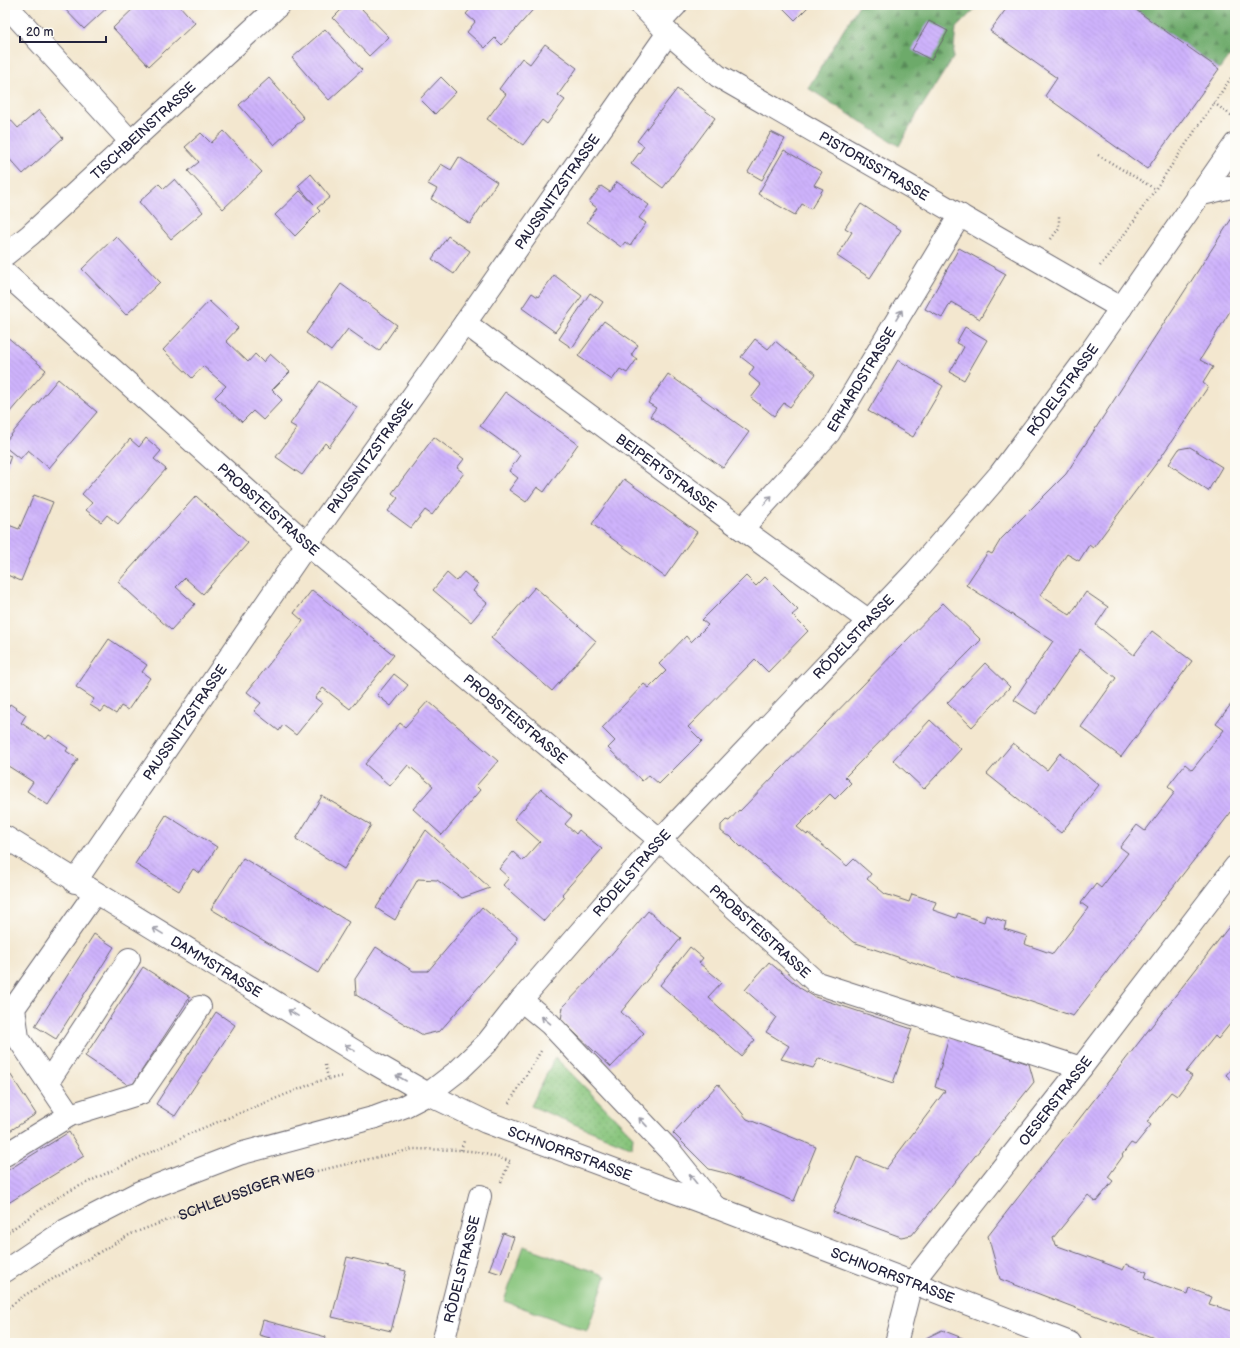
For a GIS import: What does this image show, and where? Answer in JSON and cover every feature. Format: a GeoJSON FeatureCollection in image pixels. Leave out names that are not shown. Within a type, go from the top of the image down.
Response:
{"type":"FeatureCollection","features":[{"type":"Feature","properties":{"kind":"street"},"geometry":{"type":"LineString","coordinates":[[6,5],[131,142]]}},
{"type":"Feature","properties":{"kind":"street","name":"TISCHBEINSTRASSE"},"geometry":{"type":"LineString","coordinates":[[5,255],[30,235],[279,5]]}},
{"type":"Feature","properties":{"kind":"street","name":"PISTORISSTRASSE"},"geometry":{"type":"LineString","coordinates":[[641,5],[664,28],[718,76],[1121,308]]}},
{"type":"Feature","properties":{"kind":"street","name":"PAUSSNITZSTRASSE"},"geometry":{"type":"LineString","coordinates":[[75,882],[307,544],[465,323],[664,28],[676,5]]}},
{"type":"Feature","properties":{"kind":"street","name":"RÖDELSTRASSE"},"geometry":{"type":"LineString","coordinates":[[428,1094],[459,1070],[487,1044],[521,1000],[660,840],[941,544],[1000,474],[1079,369],[1198,195],[1235,144]]}},
{"type":"Feature","properties":{"kind":"street"},"geometry":{"type":"LineString","coordinates":[[1198,195],[1235,186]]}},
{"type":"Feature","properties":{"kind":"street","name":"ERHARDSTRASSE"},"geometry":{"type":"LineString","coordinates":[[742,529],[829,433],[960,215]]}},
{"type":"Feature","properties":{"kind":"street","name":"PROBSTEISTRASSE"},"geometry":{"type":"LineString","coordinates":[[5,273],[307,544],[660,840],[817,983],[1081,1068]]}},
{"type":"Feature","properties":{"kind":"street","name":"BEIPERTSTRASSE"},"geometry":{"type":"LineString","coordinates":[[465,323],[742,529],[869,621]]}},
{"type":"Feature","properties":{"kind":"street","name":"DAMMSTRASSE"},"geometry":{"type":"LineString","coordinates":[[5,837],[75,882],[374,1063],[428,1094]]}},
{"type":"Feature","properties":{"kind":"street","name":"OESERSTRASSE"},"geometry":{"type":"LineString","coordinates":[[896,1343],[911,1284],[1081,1068],[1235,867]]}},
{"type":"Feature","properties":{"kind":"street"},"geometry":{"type":"LineString","coordinates":[[70,1115],[18,1038],[14,1008],[95,893]]}},
{"type":"Feature","properties":{"kind":"street"},"geometry":{"type":"LineString","coordinates":[[48,1082],[129,959]]}},
{"type":"Feature","properties":{"kind":"street","name":"SCHNORRSTRASSE"},"geometry":{"type":"LineString","coordinates":[[521,1000],[550,1024],[670,1151],[715,1207]]}},
{"type":"Feature","properties":{"kind":"street"},"geometry":{"type":"LineString","coordinates":[[5,1155],[70,1115],[141,1093],[200,1007]]}},
{"type":"Feature","properties":{"kind":"street"},"geometry":{"type":"LineString","coordinates":[[5,1271],[66,1230],[140,1192],[239,1154],[376,1117],[403,1107],[428,1094]]}},
{"type":"Feature","properties":{"kind":"street","name":"SCHNORRSTRASSE"},"geometry":{"type":"LineString","coordinates":[[428,1094],[512,1133],[715,1207],[911,1284],[1070,1343]]}},
{"type":"Feature","properties":{"kind":"street","name":"RÖDELSTRASSE"},"geometry":{"type":"LineString","coordinates":[[443,1343],[480,1196]]}},
{"type":"Feature","properties":{"kind":"path"},"geometry":{"type":"LineString","coordinates":[[1103,261],[1129,228],[1235,72]]}},
{"type":"Feature","properties":{"kind":"path"},"geometry":{"type":"LineString","coordinates":[[1214,103],[1235,118]]}},
{"type":"Feature","properties":{"kind":"path"},"geometry":{"type":"LineString","coordinates":[[1098,156],[1155,190]]}},
{"type":"Feature","properties":{"kind":"path"},"geometry":{"type":"LineString","coordinates":[[511,1100],[542,1048]]}},
{"type":"Feature","properties":{"kind":"path"},"geometry":{"type":"LineString","coordinates":[[5,1234],[63,1194],[193,1132],[318,1081],[351,1075]]}},
{"type":"Feature","properties":{"kind":"path"},"geometry":{"type":"LineString","coordinates":[[461,1150],[462,1142]]}},
{"type":"Feature","properties":{"kind":"path","name":"SCHLEUSSIGER WEG"},"geometry":{"type":"LineString","coordinates":[[5,1310],[25,1295],[131,1234],[269,1182],[413,1149],[461,1150],[510,1161]]}},
{"type":"Feature","properties":{"kind":"green space"},"geometry":{"type":"Polygon","coordinates":[[[859,5],[979,5],[956,28],[953,58],[919,111],[899,146],[808,88],[859,5]]]}},
{"type":"Feature","properties":{"kind":"green space"},"geometry":{"type":"Polygon","coordinates":[[[1129,5],[1235,5],[1235,51],[1219,69],[1129,5]]]}},
{"type":"Feature","properties":{"kind":"green space"},"geometry":{"type":"Polygon","coordinates":[[[555,1057],[633,1136],[632,1148],[531,1106],[555,1057]]]}},
{"type":"Feature","properties":{"kind":"green space"},"geometry":{"type":"Polygon","coordinates":[[[524,1246],[606,1276],[587,1331],[504,1301],[524,1246]]]}},
{"type":"Feature","properties":{"kind":"building"},"geometry":{"type":"Polygon","coordinates":[[[61,5],[110,5],[84,29],[61,5]]]}},
{"type":"Feature","properties":{"kind":"building"},"geometry":{"type":"Polygon","coordinates":[[[137,5],[179,5],[195,23],[149,66],[113,28],[137,5]]]}},
{"type":"Feature","properties":{"kind":"building"},"geometry":{"type":"Polygon","coordinates":[[[346,5],[358,5],[389,37],[369,56],[333,18],[346,5]]]}},
{"type":"Feature","properties":{"kind":"building"},"geometry":{"type":"Polygon","coordinates":[[[474,5],[537,5],[502,45],[495,38],[485,48],[467,32],[475,22],[466,14],[474,5]]]}},
{"type":"Feature","properties":{"kind":"building"},"geometry":{"type":"Polygon","coordinates":[[[780,5],[810,5],[795,20],[780,5]]]}},
{"type":"Feature","properties":{"kind":"building"},"geometry":{"type":"Polygon","coordinates":[[[1009,5],[1129,5],[1219,69],[1147,169],[1045,96],[1057,78],[990,31],[1009,5]]]}},
{"type":"Feature","properties":{"kind":"building"},"geometry":{"type":"Polygon","coordinates":[[[929,21],[948,31],[931,60],[912,50],[929,21]]]}},
{"type":"Feature","properties":{"kind":"building"},"geometry":{"type":"Polygon","coordinates":[[[325,29],[362,70],[329,100],[292,58],[325,29]]]}},
{"type":"Feature","properties":{"kind":"building"},"geometry":{"type":"Polygon","coordinates":[[[545,44],[577,68],[558,95],[565,100],[547,124],[542,120],[523,145],[487,119],[506,94],[499,89],[522,58],[530,64],[545,44]]]}},
{"type":"Feature","properties":{"kind":"building"},"geometry":{"type":"Polygon","coordinates":[[[441,77],[456,92],[435,114],[420,99],[441,77]]]}},
{"type":"Feature","properties":{"kind":"building"},"geometry":{"type":"Polygon","coordinates":[[[269,78],[304,118],[274,145],[239,105],[269,78]]]}},
{"type":"Feature","properties":{"kind":"building"},"geometry":{"type":"Polygon","coordinates":[[[677,89],[715,118],[663,188],[631,164],[644,146],[637,141],[677,89]]]}},
{"type":"Feature","properties":{"kind":"building"},"geometry":{"type":"Polygon","coordinates":[[[39,110],[63,138],[23,174],[5,154],[5,120],[8,117],[18,128],[39,110]]]}},
{"type":"Feature","properties":{"kind":"building"},"geometry":{"type":"Polygon","coordinates":[[[224,131],[262,172],[223,209],[188,171],[199,162],[185,147],[201,133],[211,143],[224,131]]]}},
{"type":"Feature","properties":{"kind":"building"},"geometry":{"type":"Polygon","coordinates":[[[771,132],[785,139],[762,180],[748,172],[771,132]]]}},
{"type":"Feature","properties":{"kind":"building"},"geometry":{"type":"Polygon","coordinates":[[[784,150],[822,172],[814,185],[823,189],[811,209],[802,204],[795,215],[758,194],[784,150]]]}},
{"type":"Feature","properties":{"kind":"building"},"geometry":{"type":"Polygon","coordinates":[[[459,157],[497,182],[470,224],[431,199],[437,189],[428,184],[441,164],[451,170],[459,157]]]}},
{"type":"Feature","properties":{"kind":"building"},"geometry":{"type":"Polygon","coordinates":[[[311,174],[330,197],[317,208],[320,211],[295,236],[275,215],[300,191],[314,204],[298,186],[311,174]]]}},
{"type":"Feature","properties":{"kind":"building"},"geometry":{"type":"Polygon","coordinates":[[[175,179],[203,212],[171,239],[139,202],[159,184],[164,189],[175,179]]]}},
{"type":"Feature","properties":{"kind":"building"},"geometry":{"type":"Polygon","coordinates":[[[617,182],[649,205],[639,218],[646,223],[630,246],[625,242],[621,247],[587,222],[597,208],[589,202],[601,186],[610,192],[617,182]]]}},
{"type":"Feature","properties":{"kind":"building"},"geometry":{"type":"Polygon","coordinates":[[[861,204],[901,230],[870,278],[837,256],[852,232],[845,228],[861,204]]]}},
{"type":"Feature","properties":{"kind":"building"},"geometry":{"type":"Polygon","coordinates":[[[1234,215],[1235,303],[1200,360],[1213,367],[1203,383],[1208,387],[1161,457],[1093,548],[1089,545],[1079,561],[1067,554],[1040,595],[1070,615],[1086,592],[1108,607],[1096,625],[1134,655],[1152,631],[1192,661],[1121,757],[1081,727],[1116,678],[1080,649],[1036,714],[1014,700],[1053,641],[966,585],[988,552],[992,554],[1001,539],[1066,474],[1234,215]]]}},
{"type":"Feature","properties":{"kind":"building"},"geometry":{"type":"Polygon","coordinates":[[[116,236],[160,282],[126,315],[82,269],[116,236]]]}},
{"type":"Feature","properties":{"kind":"building"},"geometry":{"type":"Polygon","coordinates":[[[448,236],[470,251],[454,274],[432,259],[448,236]]]}},
{"type":"Feature","properties":{"kind":"building"},"geometry":{"type":"Polygon","coordinates":[[[959,248],[1006,274],[980,319],[951,302],[942,318],[925,309],[959,248]]]}},
{"type":"Feature","properties":{"kind":"building"},"geometry":{"type":"Polygon","coordinates":[[[554,275],[582,296],[555,332],[522,308],[532,293],[538,297],[554,275]]]}},
{"type":"Feature","properties":{"kind":"building"},"geometry":{"type":"Polygon","coordinates":[[[341,284],[397,325],[379,351],[348,329],[331,351],[306,333],[341,284]]]}},
{"type":"Feature","properties":{"kind":"building"},"geometry":{"type":"Polygon","coordinates":[[[590,293],[603,302],[572,348],[559,339],[590,293]]]}},
{"type":"Feature","properties":{"kind":"building"},"geometry":{"type":"Polygon","coordinates":[[[209,301],[238,328],[226,341],[248,362],[255,354],[263,362],[270,354],[290,372],[272,390],[282,400],[263,420],[253,411],[242,422],[215,397],[226,386],[203,366],[192,378],[163,350],[209,301]]]}},
{"type":"Feature","properties":{"kind":"building"},"geometry":{"type":"Polygon","coordinates":[[[604,321],[638,345],[631,355],[637,359],[627,373],[620,369],[612,380],[578,356],[604,321]]]}},
{"type":"Feature","properties":{"kind":"building"},"geometry":{"type":"Polygon","coordinates":[[[965,327],[987,340],[964,380],[950,372],[964,347],[956,343],[965,327]]]}},
{"type":"Feature","properties":{"kind":"building"},"geometry":{"type":"Polygon","coordinates":[[[5,335],[46,370],[9,413],[5,410],[5,335]]]}},
{"type":"Feature","properties":{"kind":"building"},"geometry":{"type":"Polygon","coordinates":[[[755,339],[768,349],[775,341],[816,374],[790,407],[784,403],[774,416],[751,398],[761,385],[749,375],[754,367],[741,357],[755,339]]]}},
{"type":"Feature","properties":{"kind":"building"},"geometry":{"type":"Polygon","coordinates":[[[898,360],[943,386],[913,437],[868,411],[898,360]]]}},
{"type":"Feature","properties":{"kind":"building"},"geometry":{"type":"Polygon","coordinates":[[[668,374],[749,432],[723,468],[650,416],[656,408],[648,403],[668,374]]]}},
{"type":"Feature","properties":{"kind":"building"},"geometry":{"type":"Polygon","coordinates":[[[58,379],[97,412],[49,468],[28,450],[20,459],[5,447],[5,442],[58,379]]]}},
{"type":"Feature","properties":{"kind":"building"},"geometry":{"type":"Polygon","coordinates":[[[320,381],[357,407],[329,447],[325,443],[302,475],[276,457],[297,428],[290,424],[320,381]]]}},
{"type":"Feature","properties":{"kind":"building"},"geometry":{"type":"Polygon","coordinates":[[[505,392],[578,444],[544,492],[537,487],[526,502],[509,490],[518,478],[509,471],[520,455],[480,426],[505,392]]]}},
{"type":"Feature","properties":{"kind":"building"},"geometry":{"type":"Polygon","coordinates":[[[434,437],[464,459],[457,468],[464,473],[432,515],[425,510],[411,528],[388,511],[398,498],[392,493],[434,437]]]}},
{"type":"Feature","properties":{"kind":"building"},"geometry":{"type":"Polygon","coordinates":[[[146,438],[161,451],[154,459],[166,469],[118,524],[107,515],[101,522],[86,510],[92,503],[82,494],[130,439],[139,447],[146,438]]]}},
{"type":"Feature","properties":{"kind":"building"},"geometry":{"type":"Polygon","coordinates":[[[1190,447],[1222,467],[1208,491],[1169,464],[1179,449],[1190,447]]]}},
{"type":"Feature","properties":{"kind":"building"},"geometry":{"type":"Polygon","coordinates":[[[5,454],[11,456],[5,472],[5,454]]]}},
{"type":"Feature","properties":{"kind":"building"},"geometry":{"type":"Polygon","coordinates":[[[624,479],[697,532],[665,577],[592,524],[624,479]]]}},
{"type":"Feature","properties":{"kind":"building"},"geometry":{"type":"Polygon","coordinates":[[[34,495],[53,502],[21,581],[5,574],[5,526],[6,524],[19,529],[34,495]]]}},
{"type":"Feature","properties":{"kind":"building"},"geometry":{"type":"Polygon","coordinates":[[[196,496],[248,543],[203,594],[185,578],[176,587],[195,604],[171,630],[118,582],[196,496]]]}},
{"type":"Feature","properties":{"kind":"building"},"geometry":{"type":"Polygon","coordinates":[[[464,572],[478,584],[473,591],[487,603],[471,622],[433,590],[447,573],[456,581],[464,572]]]}},
{"type":"Feature","properties":{"kind":"building"},"geometry":{"type":"Polygon","coordinates":[[[746,576],[756,586],[765,577],[798,610],[792,615],[808,631],[768,672],[755,659],[688,727],[702,741],[659,784],[649,775],[642,781],[608,748],[615,741],[602,728],[644,684],[649,688],[666,671],[659,664],[686,636],[691,642],[708,625],[702,620],[746,576]]]}},
{"type":"Feature","properties":{"kind":"building"},"geometry":{"type":"Polygon","coordinates":[[[535,587],[596,641],[552,691],[491,638],[535,587]]]}},
{"type":"Feature","properties":{"kind":"building"},"geometry":{"type":"Polygon","coordinates":[[[312,590],[394,655],[350,709],[323,688],[315,698],[322,703],[296,735],[283,725],[279,731],[254,711],[261,703],[247,692],[303,621],[294,613],[312,590]]]}},
{"type":"Feature","properties":{"kind":"building"},"geometry":{"type":"Polygon","coordinates":[[[943,603],[981,640],[845,777],[851,783],[835,799],[830,794],[797,827],[807,835],[808,833],[847,866],[854,859],[871,874],[867,879],[885,894],[909,902],[912,894],[936,902],[933,910],[956,918],[958,913],[984,922],[986,915],[1006,922],[1004,929],[1027,936],[1024,944],[1053,954],[1088,908],[1081,903],[1096,884],[1101,888],[1128,853],[1120,847],[1137,825],[1145,831],[1175,792],[1168,786],[1185,764],[1192,770],[1224,730],[1216,724],[1232,703],[1235,706],[1235,807],[1073,1016],[853,942],[742,846],[741,847],[730,836],[721,831],[721,825],[726,820],[729,821],[739,810],[740,811],[943,603]]]}},
{"type":"Feature","properties":{"kind":"building"},"geometry":{"type":"Polygon","coordinates":[[[109,639],[147,665],[142,672],[150,678],[128,710],[121,706],[116,714],[105,707],[101,712],[90,705],[94,699],[76,687],[109,639]]]}},
{"type":"Feature","properties":{"kind":"building"},"geometry":{"type":"Polygon","coordinates":[[[985,663],[1010,687],[972,727],[947,703],[985,663]]]}},
{"type":"Feature","properties":{"kind":"building"},"geometry":{"type":"Polygon","coordinates":[[[394,674],[408,685],[391,706],[377,695],[394,674]]]}},
{"type":"Feature","properties":{"kind":"building"},"geometry":{"type":"Polygon","coordinates":[[[428,701],[498,761],[476,786],[480,790],[442,835],[413,809],[433,786],[408,765],[390,786],[365,764],[400,723],[405,727],[428,701]]]}},
{"type":"Feature","properties":{"kind":"building"},"geometry":{"type":"Polygon","coordinates":[[[10,704],[26,715],[21,723],[46,739],[49,735],[68,748],[66,751],[78,759],[48,805],[27,791],[33,782],[5,764],[5,712],[10,704]]]}},
{"type":"Feature","properties":{"kind":"building"},"geometry":{"type":"Polygon","coordinates":[[[930,720],[961,749],[924,789],[893,760],[930,720]]]}},
{"type":"Feature","properties":{"kind":"building"},"geometry":{"type":"Polygon","coordinates":[[[1013,743],[1047,770],[1060,753],[1099,785],[1061,833],[987,774],[1013,743]]]}},
{"type":"Feature","properties":{"kind":"building"},"geometry":{"type":"Polygon","coordinates":[[[541,789],[572,816],[565,824],[576,834],[579,830],[602,849],[562,894],[565,897],[544,921],[503,885],[509,878],[499,869],[513,852],[523,861],[540,842],[514,819],[541,789]]]}},
{"type":"Feature","properties":{"kind":"building"},"geometry":{"type":"Polygon","coordinates":[[[322,796],[371,825],[344,869],[296,839],[322,796]]]}},
{"type":"Feature","properties":{"kind":"building"},"geometry":{"type":"Polygon","coordinates":[[[166,815],[217,847],[200,873],[193,869],[179,891],[135,864],[166,815]]]}},
{"type":"Feature","properties":{"kind":"building"},"geometry":{"type":"Polygon","coordinates":[[[426,830],[490,888],[462,898],[437,880],[418,879],[395,920],[376,908],[426,830]]]}},
{"type":"Feature","properties":{"kind":"building"},"geometry":{"type":"Polygon","coordinates":[[[243,858],[349,922],[318,973],[211,909],[243,858]]]}},
{"type":"Feature","properties":{"kind":"building"},"geometry":{"type":"Polygon","coordinates":[[[482,907],[517,937],[516,944],[440,1031],[423,1035],[356,995],[355,979],[376,947],[413,971],[428,971],[482,907]]]}},
{"type":"Feature","properties":{"kind":"building"},"geometry":{"type":"Polygon","coordinates":[[[648,911],[681,938],[621,1012],[644,1033],[611,1067],[561,1020],[563,1007],[592,977],[648,911]]]}},
{"type":"Feature","properties":{"kind":"building"},"geometry":{"type":"Polygon","coordinates":[[[1235,919],[1235,1010],[1231,1015],[1235,1018],[1218,1039],[1215,1036],[1186,1072],[1192,1076],[1177,1096],[1171,1092],[1147,1122],[1151,1125],[1135,1145],[1131,1143],[1108,1177],[1113,1181],[1096,1202],[1088,1195],[1053,1238],[1055,1245],[1123,1270],[1126,1264],[1147,1272],[1145,1278],[1166,1287],[1187,1294],[1189,1288],[1212,1297],[1209,1304],[1235,1312],[1235,1343],[1167,1343],[1000,1279],[988,1236],[1235,919]]]}},
{"type":"Feature","properties":{"kind":"building"},"geometry":{"type":"Polygon","coordinates":[[[94,934],[114,947],[56,1039],[35,1026],[94,934]]]}},
{"type":"Feature","properties":{"kind":"building"},"geometry":{"type":"Polygon","coordinates":[[[690,947],[703,958],[699,963],[722,982],[708,997],[755,1040],[741,1056],[660,985],[690,947]]]}},
{"type":"Feature","properties":{"kind":"building"},"geometry":{"type":"Polygon","coordinates":[[[769,962],[800,988],[815,997],[912,1029],[893,1083],[819,1058],[813,1068],[781,1059],[789,1046],[766,1032],[776,1017],[745,990],[769,962]]]}},
{"type":"Feature","properties":{"kind":"building"},"geometry":{"type":"Polygon","coordinates":[[[143,967],[190,997],[131,1087],[85,1056],[143,967]]]}},
{"type":"Feature","properties":{"kind":"building"},"geometry":{"type":"Polygon","coordinates":[[[216,1012],[235,1025],[175,1116],[156,1104],[216,1012]]]}},
{"type":"Feature","properties":{"kind":"building"},"geometry":{"type":"Polygon","coordinates":[[[949,1037],[1029,1064],[1034,1082],[912,1235],[901,1237],[833,1212],[857,1157],[886,1169],[945,1091],[935,1087],[949,1037]]]}},
{"type":"Feature","properties":{"kind":"building"},"geometry":{"type":"Polygon","coordinates":[[[1235,1064],[1235,1083],[1226,1075],[1235,1064]]]}},
{"type":"Feature","properties":{"kind":"building"},"geometry":{"type":"Polygon","coordinates":[[[5,1066],[36,1114],[5,1134],[5,1066]]]}},
{"type":"Feature","properties":{"kind":"building"},"geometry":{"type":"Polygon","coordinates":[[[718,1084],[747,1119],[816,1147],[794,1201],[725,1173],[709,1169],[673,1133],[718,1084]]]}},
{"type":"Feature","properties":{"kind":"building"},"geometry":{"type":"Polygon","coordinates":[[[69,1132],[84,1156],[5,1205],[5,1172],[69,1132]]]}},
{"type":"Feature","properties":{"kind":"building"},"geometry":{"type":"Polygon","coordinates":[[[503,1233],[514,1237],[501,1274],[489,1270],[503,1233]]]}},
{"type":"Feature","properties":{"kind":"building"},"geometry":{"type":"Polygon","coordinates":[[[347,1257],[406,1271],[391,1331],[332,1317],[347,1257]]]}},
{"type":"Feature","properties":{"kind":"building"},"geometry":{"type":"Polygon","coordinates":[[[263,1320],[326,1337],[324,1343],[268,1343],[270,1338],[259,1335],[263,1320]]]}},
{"type":"Feature","properties":{"kind":"building"},"geometry":{"type":"Polygon","coordinates":[[[942,1330],[975,1343],[925,1343],[926,1338],[942,1330]]]}}]}
